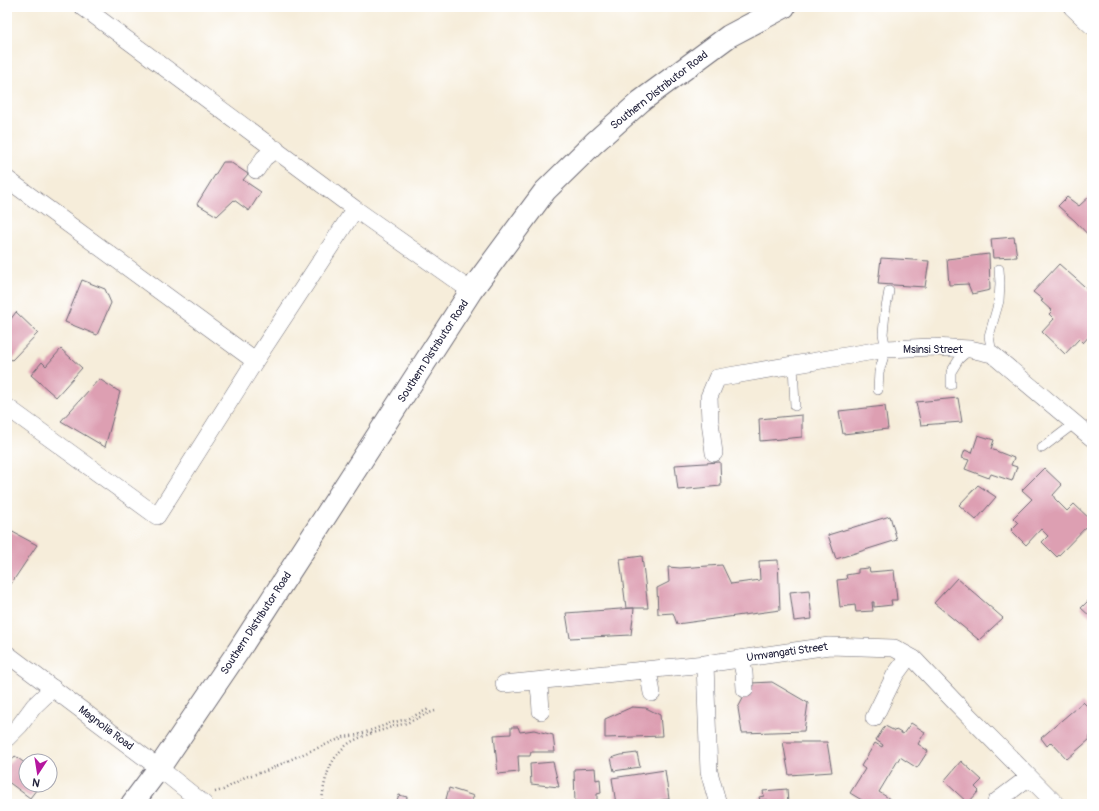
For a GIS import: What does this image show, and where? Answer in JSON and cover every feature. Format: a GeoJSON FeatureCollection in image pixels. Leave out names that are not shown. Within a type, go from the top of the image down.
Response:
{"type":"FeatureCollection","features":[{"type":"Feature","properties":{"kind":"street"},"geometry":{"type":"LineString","coordinates":[[83,7],[356,209],[471,291]]}},
{"type":"Feature","properties":{"kind":"street","name":"Southern Distributor Road"},"geometry":{"type":"LineString","coordinates":[[132,804],[159,768],[239,650],[471,291],[545,191],[594,143],[641,102],[730,36],[784,7]]}},
{"type":"Feature","properties":{"kind":"street"},"geometry":{"type":"LineString","coordinates":[[1072,7],[1092,26]]}},
{"type":"Feature","properties":{"kind":"street"},"geometry":{"type":"LineString","coordinates":[[256,170],[264,158],[276,150]]}},
{"type":"Feature","properties":{"kind":"street"},"geometry":{"type":"LineString","coordinates":[[7,179],[255,361]]}},
{"type":"Feature","properties":{"kind":"street"},"geometry":{"type":"LineString","coordinates":[[7,407],[158,516],[255,361],[356,209]]}},
{"type":"Feature","properties":{"kind":"street","name":"Msinsi Street"},"geometry":{"type":"LineString","coordinates":[[714,453],[709,397],[717,378],[886,349],[933,347],[970,349],[992,354],[1092,438]]}},
{"type":"Feature","properties":{"kind":"street","name":"Umvangati Street"},"geometry":{"type":"LineString","coordinates":[[504,684],[705,664],[829,646],[894,648],[914,659],[1056,804]]}},
{"type":"Feature","properties":{"kind":"street","name":"Magnolia Road"},"geometry":{"type":"LineString","coordinates":[[7,654],[200,800]]}},
{"type":"Feature","properties":{"kind":"street"},"geometry":{"type":"LineString","coordinates":[[874,718],[895,674],[909,656]]}},
{"type":"Feature","properties":{"kind":"street"},"geometry":{"type":"LineString","coordinates":[[741,658],[745,689]]}},
{"type":"Feature","properties":{"kind":"street"},"geometry":{"type":"LineString","coordinates":[[705,664],[709,772],[718,804]]}},
{"type":"Feature","properties":{"kind":"street"},"geometry":{"type":"LineString","coordinates":[[648,670],[652,693]]}},
{"type":"Feature","properties":{"kind":"street"},"geometry":{"type":"LineString","coordinates":[[538,681],[541,711]]}},
{"type":"Feature","properties":{"kind":"street"},"geometry":{"type":"LineString","coordinates":[[7,738],[20,725],[34,706],[53,688]]}},
{"type":"Feature","properties":{"kind":"street"},"geometry":{"type":"LineString","coordinates":[[996,802],[1029,777]]}},
{"type":"Feature","properties":{"kind":"lane"},"geometry":{"type":"LineString","coordinates":[[992,354],[989,336],[999,301],[999,269]]}},
{"type":"Feature","properties":{"kind":"lane"},"geometry":{"type":"LineString","coordinates":[[878,390],[879,372],[886,349],[883,334],[889,291]]}},
{"type":"Feature","properties":{"kind":"lane"},"geometry":{"type":"LineString","coordinates":[[951,385],[952,372],[959,359],[970,349]]}},
{"type":"Feature","properties":{"kind":"lane"},"geometry":{"type":"LineString","coordinates":[[793,365],[795,406]]}},
{"type":"Feature","properties":{"kind":"lane"},"geometry":{"type":"LineString","coordinates":[[1042,448],[1075,423]]}},
{"type":"Feature","properties":{"kind":"path"},"geometry":{"type":"LineString","coordinates":[[200,800],[223,790],[245,777],[266,771],[344,737],[358,735],[407,719],[429,709]]}},
{"type":"Feature","properties":{"kind":"path"},"geometry":{"type":"LineString","coordinates":[[322,804],[323,791],[330,766],[341,751],[351,742],[435,711]]}},
{"type":"Feature","properties":{"kind":"building"},"geometry":{"type":"Polygon","coordinates":[[[223,162],[230,162],[248,174],[243,180],[261,192],[249,211],[234,200],[217,216],[197,204],[223,162]]]}},
{"type":"Feature","properties":{"kind":"building"},"geometry":{"type":"Polygon","coordinates":[[[1092,194],[1092,239],[1058,206],[1067,197],[1079,206],[1092,194]]]}},
{"type":"Feature","properties":{"kind":"building"},"geometry":{"type":"Polygon","coordinates":[[[1014,237],[1017,257],[993,258],[991,239],[1014,237]]]}},
{"type":"Feature","properties":{"kind":"building"},"geometry":{"type":"Polygon","coordinates":[[[989,254],[990,290],[972,294],[968,284],[949,285],[947,259],[989,254]]]}},
{"type":"Feature","properties":{"kind":"building"},"geometry":{"type":"Polygon","coordinates":[[[881,258],[929,261],[925,287],[878,284],[881,258]]]}},
{"type":"Feature","properties":{"kind":"building"},"geometry":{"type":"Polygon","coordinates":[[[1059,264],[1092,293],[1092,333],[1083,343],[1079,339],[1065,354],[1042,332],[1054,319],[1049,314],[1052,311],[1041,301],[1043,300],[1033,292],[1059,264]]]}},
{"type":"Feature","properties":{"kind":"building"},"geometry":{"type":"Polygon","coordinates":[[[82,280],[105,289],[111,303],[97,335],[65,322],[82,280]]]}},
{"type":"Feature","properties":{"kind":"building"},"geometry":{"type":"Polygon","coordinates":[[[16,312],[38,333],[12,360],[7,357],[7,324],[16,312]]]}},
{"type":"Feature","properties":{"kind":"building"},"geometry":{"type":"Polygon","coordinates":[[[61,349],[82,368],[56,397],[31,375],[42,362],[46,366],[61,349]]]}},
{"type":"Feature","properties":{"kind":"building"},"geometry":{"type":"Polygon","coordinates":[[[99,379],[120,392],[105,447],[61,421],[99,379]]]}},
{"type":"Feature","properties":{"kind":"building"},"geometry":{"type":"Polygon","coordinates":[[[958,398],[962,422],[921,425],[916,402],[958,398]]]}},
{"type":"Feature","properties":{"kind":"building"},"geometry":{"type":"Polygon","coordinates":[[[885,406],[888,429],[843,434],[839,411],[885,406]]]}},
{"type":"Feature","properties":{"kind":"building"},"geometry":{"type":"Polygon","coordinates":[[[802,415],[802,437],[760,441],[759,419],[802,415]]]}},
{"type":"Feature","properties":{"kind":"building"},"geometry":{"type":"Polygon","coordinates":[[[978,435],[994,440],[991,449],[1014,458],[1011,465],[1017,467],[1012,481],[991,474],[989,478],[965,469],[969,460],[962,458],[965,450],[972,453],[978,435]]]}},
{"type":"Feature","properties":{"kind":"building"},"geometry":{"type":"Polygon","coordinates":[[[720,462],[721,486],[678,490],[675,465],[720,462]]]}},
{"type":"Feature","properties":{"kind":"building"},"geometry":{"type":"Polygon","coordinates":[[[1044,468],[1062,485],[1053,495],[1055,499],[1067,511],[1074,504],[1092,521],[1057,557],[1042,542],[1048,536],[1041,529],[1026,545],[1011,530],[1018,523],[1013,518],[1032,499],[1022,490],[1044,468]]]}},
{"type":"Feature","properties":{"kind":"building"},"geometry":{"type":"Polygon","coordinates":[[[978,485],[996,497],[976,520],[959,505],[978,485]]]}},
{"type":"Feature","properties":{"kind":"building"},"geometry":{"type":"Polygon","coordinates":[[[890,516],[897,540],[836,559],[828,535],[890,516]]]}},
{"type":"Feature","properties":{"kind":"building"},"geometry":{"type":"Polygon","coordinates":[[[7,529],[37,545],[11,584],[7,583],[7,529]]]}},
{"type":"Feature","properties":{"kind":"building"},"geometry":{"type":"Polygon","coordinates":[[[642,556],[648,608],[626,608],[620,559],[642,556]]]}},
{"type":"Feature","properties":{"kind":"building"},"geometry":{"type":"Polygon","coordinates":[[[778,560],[780,610],[677,624],[673,613],[658,614],[657,588],[669,582],[668,567],[680,568],[722,565],[731,584],[760,580],[759,561],[778,560]]]}},
{"type":"Feature","properties":{"kind":"building"},"geometry":{"type":"Polygon","coordinates":[[[869,568],[870,572],[894,570],[897,600],[891,600],[892,605],[874,607],[874,602],[872,602],[873,611],[856,612],[855,605],[840,607],[837,580],[847,579],[846,575],[858,573],[858,569],[869,568]]]}},
{"type":"Feature","properties":{"kind":"building"},"geometry":{"type":"Polygon","coordinates":[[[957,578],[1003,618],[979,640],[934,603],[957,578]]]}},
{"type":"Feature","properties":{"kind":"building"},"geometry":{"type":"Polygon","coordinates":[[[809,590],[812,619],[794,621],[790,592],[809,590]]]}},
{"type":"Feature","properties":{"kind":"building"},"geometry":{"type":"Polygon","coordinates":[[[1092,597],[1092,618],[1081,608],[1092,597]]]}},
{"type":"Feature","properties":{"kind":"building"},"geometry":{"type":"Polygon","coordinates":[[[634,608],[631,635],[570,638],[566,613],[634,608]]]}},
{"type":"Feature","properties":{"kind":"building"},"geometry":{"type":"Polygon","coordinates":[[[772,682],[808,703],[804,731],[742,733],[738,708],[751,683],[772,682]]]}},
{"type":"Feature","properties":{"kind":"building"},"geometry":{"type":"Polygon","coordinates":[[[1083,702],[1092,711],[1092,730],[1089,740],[1067,759],[1051,742],[1047,746],[1041,738],[1083,702]]]}},
{"type":"Feature","properties":{"kind":"building"},"geometry":{"type":"Polygon","coordinates":[[[632,707],[646,708],[660,715],[662,736],[605,738],[605,719],[632,707]]]}},
{"type":"Feature","properties":{"kind":"building"},"geometry":{"type":"Polygon","coordinates":[[[911,723],[925,732],[918,744],[928,751],[917,768],[900,757],[879,792],[890,799],[887,804],[864,804],[865,802],[850,793],[865,769],[861,766],[875,743],[882,747],[883,745],[876,740],[885,726],[903,734],[911,723]]]}},
{"type":"Feature","properties":{"kind":"building"},"geometry":{"type":"Polygon","coordinates":[[[511,727],[518,727],[520,732],[534,730],[553,735],[555,752],[531,752],[530,756],[518,756],[519,772],[498,774],[494,735],[511,734],[511,727]]]}},
{"type":"Feature","properties":{"kind":"building"},"geometry":{"type":"Polygon","coordinates":[[[783,742],[827,742],[832,772],[789,775],[783,742]]]}},
{"type":"Feature","properties":{"kind":"building"},"geometry":{"type":"Polygon","coordinates":[[[637,753],[640,767],[614,771],[611,758],[637,753]]]}},
{"type":"Feature","properties":{"kind":"building"},"geometry":{"type":"Polygon","coordinates":[[[15,756],[18,758],[18,789],[7,781],[7,766],[15,756]]]}},
{"type":"Feature","properties":{"kind":"building"},"geometry":{"type":"Polygon","coordinates":[[[961,761],[982,780],[975,787],[979,791],[968,803],[944,781],[961,761]]]}},
{"type":"Feature","properties":{"kind":"building"},"geometry":{"type":"Polygon","coordinates":[[[553,762],[559,787],[531,784],[530,764],[553,762]]]}},
{"type":"Feature","properties":{"kind":"building"},"geometry":{"type":"Polygon","coordinates":[[[595,768],[596,780],[600,779],[601,793],[597,794],[597,804],[575,804],[574,769],[595,768]]]}},
{"type":"Feature","properties":{"kind":"building"},"geometry":{"type":"Polygon","coordinates":[[[665,770],[669,799],[636,804],[616,804],[612,778],[665,770]]]}},
{"type":"Feature","properties":{"kind":"building"},"geometry":{"type":"Polygon","coordinates":[[[449,788],[474,796],[470,804],[445,803],[449,788]]]}},
{"type":"Feature","properties":{"kind":"building"},"geometry":{"type":"Polygon","coordinates":[[[787,789],[788,804],[768,804],[768,800],[760,800],[759,797],[764,796],[763,791],[787,789]]]}},
{"type":"Feature","properties":{"kind":"building"},"geometry":{"type":"Polygon","coordinates":[[[23,793],[34,793],[30,798],[23,793]]]}},
{"type":"Feature","properties":{"kind":"building"},"geometry":{"type":"Polygon","coordinates":[[[399,795],[407,797],[406,803],[397,800],[399,795]]]}}]}
